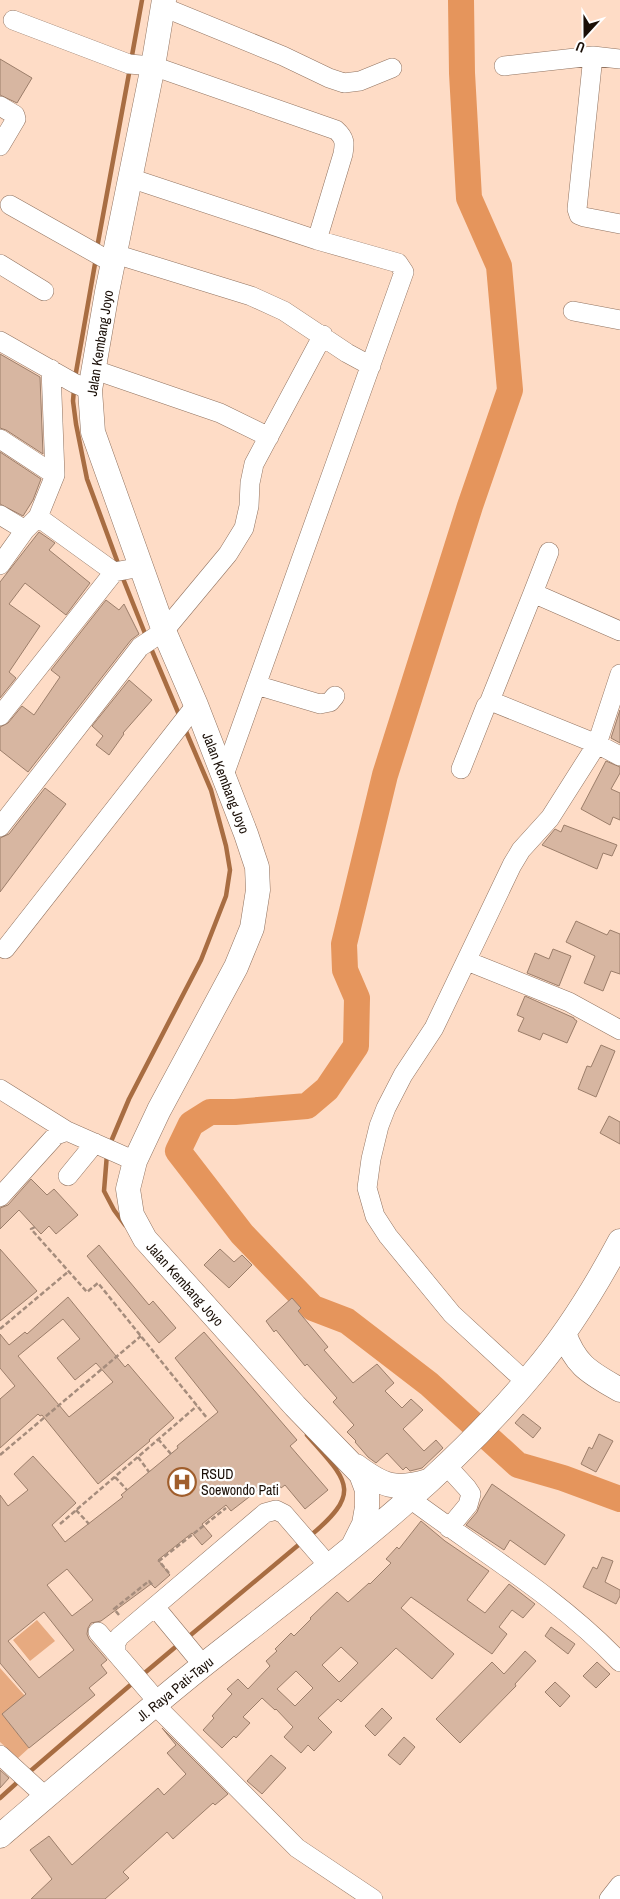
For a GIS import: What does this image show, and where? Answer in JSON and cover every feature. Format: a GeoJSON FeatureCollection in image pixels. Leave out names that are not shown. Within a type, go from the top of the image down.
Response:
{"type":"FeatureCollection","features":[{"type":"Feature","properties":{"kind":"main road","name":"Jalan Kembang Joyo"},"geometry":{"type":"LineString","coordinates":[[163,3],[153,66],[114,259],[93,380],[93,432],[164,631],[196,705],[246,834],[257,868],[258,890],[252,928],[236,967],[159,1110],[134,1161],[128,1189],[132,1215],[145,1239],[296,1406],[357,1469],[379,1481],[399,1487],[409,1487],[428,1481]]}},
{"type":"Feature","properties":{"kind":"main road","name":"Jl. Raya Pati-Tayu"},"geometry":{"type":"LineString","coordinates":[[0,1836],[203,1665],[353,1546],[450,1461],[525,1384],[564,1333],[620,1241]]}},
{"type":"Feature","properties":{"kind":"main road"},"geometry":{"type":"LineString","coordinates":[[564,1333],[572,1352],[587,1371],[620,1390]]}},
{"type":"Feature","properties":{"kind":"main road"},"geometry":{"type":"LineString","coordinates":[[525,1384],[552,1367],[587,1371]]}},
{"type":"Feature","properties":{"kind":"main road"},"geometry":{"type":"LineString","coordinates":[[353,1546],[364,1524],[367,1507],[367,1490],[357,1469]]}},
{"type":"Feature","properties":{"kind":"street"},"geometry":{"type":"LineString","coordinates":[[163,3],[344,83],[360,80],[392,68]]}},
{"type":"Feature","properties":{"kind":"street"},"geometry":{"type":"LineString","coordinates":[[13,20],[129,64],[153,66],[327,126],[343,136],[345,143],[344,154],[317,240]]}},
{"type":"Feature","properties":{"kind":"street"},"geometry":{"type":"LineString","coordinates":[[504,66],[593,56],[620,59]]}},
{"type":"Feature","properties":{"kind":"street"},"geometry":{"type":"LineString","coordinates":[[593,56],[577,209],[579,215],[584,218],[620,224]]}},
{"type":"Feature","properties":{"kind":"street"},"geometry":{"type":"LineString","coordinates":[[0,106],[15,115],[16,119],[0,146]]}},
{"type":"Feature","properties":{"kind":"street"},"geometry":{"type":"LineString","coordinates":[[130,178],[317,240],[398,263],[404,272],[224,775]]}},
{"type":"Feature","properties":{"kind":"street"},"geometry":{"type":"LineString","coordinates":[[10,205],[114,259],[251,296],[284,311],[323,335],[347,353],[371,366]]}},
{"type":"Feature","properties":{"kind":"street"},"geometry":{"type":"LineString","coordinates":[[0,264],[44,292]]}},
{"type":"Feature","properties":{"kind":"street"},"geometry":{"type":"LineString","coordinates":[[573,311],[619,315]]}},
{"type":"Feature","properties":{"kind":"street"},"geometry":{"type":"LineString","coordinates":[[0,827],[140,647],[164,631],[228,554],[244,528],[249,506],[250,483],[254,464],[323,335]]}},
{"type":"Feature","properties":{"kind":"street"},"geometry":{"type":"LineString","coordinates":[[0,341],[74,383],[93,380],[220,413],[269,437]]}},
{"type":"Feature","properties":{"kind":"street"},"geometry":{"type":"LineString","coordinates":[[0,564],[31,524],[55,475],[50,370]]}},
{"type":"Feature","properties":{"kind":"street"},"geometry":{"type":"LineString","coordinates":[[0,439],[55,475]]}},
{"type":"Feature","properties":{"kind":"street"},"geometry":{"type":"LineString","coordinates":[[0,515],[31,524],[114,572],[142,567]]}},
{"type":"Feature","properties":{"kind":"street"},"geometry":{"type":"LineString","coordinates":[[461,769],[549,552]]}},
{"type":"Feature","properties":{"kind":"street"},"geometry":{"type":"LineString","coordinates":[[0,716],[114,572]]}},
{"type":"Feature","properties":{"kind":"street"},"geometry":{"type":"LineString","coordinates":[[532,593],[620,631]]}},
{"type":"Feature","properties":{"kind":"street"},"geometry":{"type":"LineString","coordinates":[[525,1384],[446,1307],[388,1236],[375,1216],[367,1188],[371,1159],[379,1126],[386,1108],[403,1075],[434,1028],[467,962],[477,934],[512,865],[521,850],[550,818],[597,744],[620,674]]}},
{"type":"Feature","properties":{"kind":"street"},"geometry":{"type":"LineString","coordinates":[[256,685],[320,704],[330,702],[335,696]]}},
{"type":"Feature","properties":{"kind":"street"},"geometry":{"type":"LineString","coordinates":[[489,703],[495,703],[597,744],[620,756]]}},
{"type":"Feature","properties":{"kind":"street"},"geometry":{"type":"LineString","coordinates":[[5,950],[196,705]]}},
{"type":"Feature","properties":{"kind":"street"},"geometry":{"type":"LineString","coordinates":[[467,962],[569,1002],[620,1030]]}},
{"type":"Feature","properties":{"kind":"street"},"geometry":{"type":"LineString","coordinates":[[0,1089],[67,1131],[134,1161]]}},
{"type":"Feature","properties":{"kind":"street"},"geometry":{"type":"LineString","coordinates":[[0,1198],[56,1135],[67,1131]]}},
{"type":"Feature","properties":{"kind":"street"},"geometry":{"type":"LineString","coordinates":[[68,1176],[95,1143]]}},
{"type":"Feature","properties":{"kind":"street"},"geometry":{"type":"LineString","coordinates":[[449,1528],[468,1505],[471,1494],[450,1461]]}},
{"type":"Feature","properties":{"kind":"street"},"geometry":{"type":"LineString","coordinates":[[409,1498],[560,1607],[596,1637],[620,1662]]}},
{"type":"Feature","properties":{"kind":"street"},"geometry":{"type":"LineString","coordinates":[[116,1653],[118,1637],[265,1513],[272,1510],[284,1514],[329,1566]]}},
{"type":"Feature","properties":{"kind":"street"},"geometry":{"type":"LineString","coordinates":[[155,1607],[203,1665]]}},
{"type":"Feature","properties":{"kind":"street"},"geometry":{"type":"LineString","coordinates":[[98,1632],[157,1704],[297,1848],[373,1899]]}},
{"type":"Feature","properties":{"kind":"street"},"geometry":{"type":"LineString","coordinates":[[0,1754],[46,1797]]}},
{"type":"Feature","properties":{"kind":"street"},"geometry":{"type":"LineString","coordinates":[[608,1899],[620,1885]]}},
{"type":"Feature","properties":{"kind":"path"},"geometry":{"type":"LineString","coordinates":[[35,1227],[31,1229],[87,1292],[98,1284],[207,1418]]}},
{"type":"Feature","properties":{"kind":"path"},"geometry":{"type":"LineString","coordinates":[[0,1329],[69,1271]]}},
{"type":"Feature","properties":{"kind":"path"},"geometry":{"type":"LineString","coordinates":[[0,1455],[141,1336]]}},
{"type":"Feature","properties":{"kind":"path"},"geometry":{"type":"LineString","coordinates":[[60,1524],[197,1406]]}},
{"type":"Feature","properties":{"kind":"path"},"geometry":{"type":"LineString","coordinates":[[158,1439],[171,1454]]}},
{"type":"Feature","properties":{"kind":"path"},"geometry":{"type":"LineString","coordinates":[[138,1457],[149,1472]]}},
{"type":"Feature","properties":{"kind":"path"},"geometry":{"type":"LineString","coordinates":[[114,1477],[127,1490]]}},
{"type":"Feature","properties":{"kind":"path"},"geometry":{"type":"LineString","coordinates":[[163,1578],[169,1573],[159,1561],[226,1508]]}},
{"type":"Feature","properties":{"kind":"path"},"geometry":{"type":"LineString","coordinates":[[76,1510],[89,1524]]}},
{"type":"Feature","properties":{"kind":"path"},"geometry":{"type":"LineString","coordinates":[[98,1632],[119,1615],[114,1609],[149,1581],[153,1586],[158,1582]]}},
{"type":"Feature","properties":{"kind":"shaded area"},"geometry":{"type":"Polygon","coordinates":[[[37,1620],[55,1641],[30,1661],[13,1640],[37,1620]]]}},
{"type":"Feature","properties":{"kind":"shaded area"},"geometry":{"type":"Polygon","coordinates":[[[0,1668],[25,1696],[2,1714],[29,1748],[18,1758],[0,1742],[0,1668]]]}},
{"type":"Feature","properties":{"kind":"building"},"geometry":{"type":"Polygon","coordinates":[[[0,59],[32,78],[17,103],[0,95],[0,59]]]}},
{"type":"Feature","properties":{"kind":"building"},"geometry":{"type":"Polygon","coordinates":[[[0,354],[40,377],[43,454],[0,428],[0,354]]]}},
{"type":"Feature","properties":{"kind":"building"},"geometry":{"type":"Polygon","coordinates":[[[0,452],[41,479],[33,500],[23,516],[0,504],[0,452]]]}},
{"type":"Feature","properties":{"kind":"building"},"geometry":{"type":"Polygon","coordinates":[[[39,532],[55,543],[49,550],[90,583],[66,615],[25,583],[9,604],[40,626],[9,672],[16,678],[0,698],[0,582],[39,532]]]}},
{"type":"Feature","properties":{"kind":"building"},"geometry":{"type":"Polygon","coordinates":[[[106,600],[119,610],[124,604],[139,634],[131,640],[28,772],[0,750],[0,727],[8,723],[22,706],[34,715],[60,677],[51,670],[106,600]]]}},
{"type":"Feature","properties":{"kind":"building"},"geometry":{"type":"Polygon","coordinates":[[[129,680],[152,700],[123,733],[109,755],[96,745],[103,736],[92,726],[129,680]]]}},
{"type":"Feature","properties":{"kind":"building"},"geometry":{"type":"Polygon","coordinates":[[[620,710],[620,743],[611,738],[620,710]]]}},
{"type":"Feature","properties":{"kind":"building"},"geometry":{"type":"Polygon","coordinates":[[[606,761],[620,767],[620,773],[611,789],[620,793],[620,820],[613,817],[610,825],[581,809],[606,761]]]}},
{"type":"Feature","properties":{"kind":"building"},"geometry":{"type":"Polygon","coordinates":[[[45,788],[66,804],[0,892],[0,838],[9,834],[45,788]]]}},
{"type":"Feature","properties":{"kind":"building"},"geometry":{"type":"Polygon","coordinates":[[[564,825],[617,845],[612,856],[603,853],[597,869],[542,845],[555,829],[561,832],[564,825]]]}},
{"type":"Feature","properties":{"kind":"building"},"geometry":{"type":"Polygon","coordinates":[[[576,921],[607,935],[610,930],[620,934],[620,974],[611,971],[603,991],[584,983],[595,956],[566,942],[576,921]]]}},
{"type":"Feature","properties":{"kind":"building"},"geometry":{"type":"Polygon","coordinates":[[[553,949],[571,956],[559,986],[527,973],[535,953],[549,959],[553,949]]]}},
{"type":"Feature","properties":{"kind":"building"},"geometry":{"type":"Polygon","coordinates":[[[525,996],[577,1021],[567,1043],[543,1033],[540,1040],[518,1031],[524,1018],[517,1015],[525,996]]]}},
{"type":"Feature","properties":{"kind":"building"},"geometry":{"type":"Polygon","coordinates":[[[601,1045],[615,1051],[596,1097],[578,1089],[587,1066],[591,1067],[601,1045]]]}},
{"type":"Feature","properties":{"kind":"building"},"geometry":{"type":"Polygon","coordinates":[[[609,1116],[620,1122],[620,1144],[600,1133],[609,1116]]]}},
{"type":"Feature","properties":{"kind":"building"},"geometry":{"type":"Polygon","coordinates":[[[31,1179],[47,1195],[54,1189],[78,1215],[56,1234],[49,1226],[41,1234],[19,1210],[0,1229],[0,1208],[8,1205],[31,1179]]]}},
{"type":"Feature","properties":{"kind":"building"},"geometry":{"type":"Polygon","coordinates":[[[99,1245],[149,1305],[153,1301],[176,1328],[159,1343],[87,1256],[99,1245]]]}},
{"type":"Feature","properties":{"kind":"building"},"geometry":{"type":"Polygon","coordinates":[[[0,1249],[37,1291],[0,1321],[0,1249]]]}},
{"type":"Feature","properties":{"kind":"building"},"geometry":{"type":"Polygon","coordinates":[[[220,1249],[234,1262],[242,1255],[252,1265],[229,1288],[204,1265],[220,1249]]]}},
{"type":"Feature","properties":{"kind":"building"},"geometry":{"type":"Polygon","coordinates":[[[68,1297],[125,1367],[128,1364],[174,1418],[150,1441],[98,1484],[42,1415],[38,1414],[0,1448],[0,1399],[15,1386],[0,1368],[0,1334],[9,1345],[25,1332],[27,1334],[68,1297]],[[63,1319],[18,1356],[69,1417],[113,1382],[96,1363],[75,1380],[57,1358],[80,1339],[63,1319]]]}},
{"type":"Feature","properties":{"kind":"building"},"geometry":{"type":"Polygon","coordinates":[[[292,1298],[301,1308],[298,1311],[328,1347],[324,1350],[353,1383],[377,1364],[394,1383],[385,1391],[402,1408],[411,1399],[423,1410],[403,1429],[424,1451],[436,1440],[443,1448],[422,1468],[410,1471],[406,1467],[403,1470],[387,1453],[376,1463],[368,1457],[347,1432],[354,1425],[333,1402],[337,1398],[307,1364],[305,1366],[276,1330],[274,1332],[266,1321],[292,1298]]]}},
{"type":"Feature","properties":{"kind":"building"},"geometry":{"type":"Polygon","coordinates":[[[204,1332],[297,1440],[290,1446],[328,1490],[305,1509],[285,1485],[281,1488],[278,1484],[267,1493],[262,1487],[231,1511],[226,1505],[202,1524],[212,1536],[202,1545],[192,1533],[158,1560],[170,1575],[155,1588],[151,1584],[101,1621],[91,1623],[88,1628],[87,1634],[89,1639],[107,1660],[101,1665],[107,1673],[89,1688],[95,1695],[29,1748],[2,1714],[26,1694],[0,1663],[0,1495],[8,1506],[28,1490],[14,1474],[33,1456],[76,1503],[52,1525],[65,1542],[123,1497],[121,1495],[218,1412],[175,1358],[204,1332]],[[67,1569],[47,1585],[72,1616],[93,1600],[67,1569]],[[44,1612],[8,1641],[39,1678],[74,1650],[44,1612]]]}},
{"type":"Feature","properties":{"kind":"building"},"geometry":{"type":"Polygon","coordinates":[[[523,1414],[541,1428],[533,1438],[515,1423],[523,1414]]]}},
{"type":"Feature","properties":{"kind":"building"},"geometry":{"type":"Polygon","coordinates":[[[599,1434],[613,1441],[596,1472],[581,1464],[589,1447],[592,1449],[599,1434]]]}},
{"type":"Feature","properties":{"kind":"building"},"geometry":{"type":"Polygon","coordinates":[[[492,1484],[565,1535],[545,1565],[510,1540],[504,1550],[466,1525],[477,1512],[492,1484]]]}},
{"type":"Feature","properties":{"kind":"building"},"geometry":{"type":"Polygon","coordinates":[[[421,1521],[445,1541],[489,1571],[467,1600],[485,1613],[509,1584],[535,1604],[523,1618],[512,1610],[499,1627],[507,1634],[492,1654],[411,1597],[401,1608],[454,1654],[432,1679],[396,1648],[341,1702],[338,1699],[318,1718],[332,1732],[314,1751],[308,1745],[301,1753],[284,1737],[293,1727],[276,1709],[262,1698],[243,1717],[250,1723],[236,1738],[234,1736],[222,1748],[203,1730],[214,1718],[212,1716],[232,1694],[227,1689],[238,1679],[248,1689],[270,1666],[266,1661],[277,1651],[275,1649],[291,1633],[294,1636],[337,1592],[348,1602],[391,1563],[386,1559],[397,1547],[399,1549],[421,1521]],[[341,1647],[322,1665],[339,1682],[358,1663],[341,1647]],[[296,1671],[277,1689],[295,1706],[313,1688],[296,1671]]]}},
{"type":"Feature","properties":{"kind":"building"},"geometry":{"type":"Polygon","coordinates":[[[602,1557],[613,1561],[605,1582],[620,1590],[620,1596],[616,1604],[583,1587],[593,1567],[597,1569],[602,1557]]]}},
{"type":"Feature","properties":{"kind":"building"},"geometry":{"type":"Polygon","coordinates":[[[551,1627],[575,1644],[568,1654],[545,1636],[551,1627]]]}},
{"type":"Feature","properties":{"kind":"building"},"geometry":{"type":"Polygon","coordinates":[[[525,1651],[536,1661],[515,1684],[516,1686],[460,1743],[436,1719],[492,1662],[504,1674],[525,1651]]]}},
{"type":"Feature","properties":{"kind":"building"},"geometry":{"type":"Polygon","coordinates":[[[597,1662],[610,1674],[596,1688],[583,1676],[597,1662]]]}},
{"type":"Feature","properties":{"kind":"building"},"geometry":{"type":"Polygon","coordinates":[[[555,1682],[570,1696],[560,1707],[545,1692],[555,1682]]]}},
{"type":"Feature","properties":{"kind":"building"},"geometry":{"type":"Polygon","coordinates":[[[382,1708],[392,1718],[375,1736],[365,1726],[382,1708]]]}},
{"type":"Feature","properties":{"kind":"building"},"geometry":{"type":"Polygon","coordinates":[[[162,1728],[228,1794],[215,1805],[213,1803],[173,1839],[167,1832],[123,1872],[129,1878],[105,1899],[31,1899],[52,1879],[30,1850],[49,1836],[72,1865],[158,1788],[164,1795],[186,1774],[167,1753],[176,1745],[162,1728]]]}},
{"type":"Feature","properties":{"kind":"building"},"geometry":{"type":"Polygon","coordinates":[[[404,1737],[415,1747],[400,1765],[388,1755],[404,1737]]]}},
{"type":"Feature","properties":{"kind":"building"},"geometry":{"type":"Polygon","coordinates":[[[271,1755],[286,1768],[262,1794],[247,1781],[271,1755]]]}},
{"type":"Feature","properties":{"kind":"building"},"geometry":{"type":"Polygon","coordinates":[[[0,1770],[9,1778],[0,1788],[0,1770]]]}},
{"type":"Feature","properties":{"kind":"waterway"},"geometry":{"type":"LineString","coordinates":[[131,61],[142,0]]}},
{"type":"Feature","properties":{"kind":"waterway"},"geometry":{"type":"LineString","coordinates":[[461,0],[462,73],[469,198],[499,266],[510,390],[470,506],[385,775],[344,944],[345,970],[357,998],[356,1046],[327,1089],[307,1106],[235,1112],[210,1112],[191,1124],[178,1151],[242,1234],[313,1308],[347,1321],[429,1384],[518,1465],[563,1478],[620,1499]]}},
{"type":"Feature","properties":{"kind":"waterway"},"geometry":{"type":"LineString","coordinates":[[97,248],[130,68]]}},
{"type":"Feature","properties":{"kind":"waterway"},"geometry":{"type":"LineString","coordinates":[[75,378],[96,258]]}},
{"type":"Feature","properties":{"kind":"waterway"},"geometry":{"type":"LineString","coordinates":[[74,389],[73,401],[76,424],[87,479],[119,566]]}},
{"type":"Feature","properties":{"kind":"waterway"},"geometry":{"type":"LineString","coordinates":[[122,576],[146,636]]}},
{"type":"Feature","properties":{"kind":"waterway"},"geometry":{"type":"LineString","coordinates":[[150,646],[180,717]]}},
{"type":"Feature","properties":{"kind":"waterway"},"geometry":{"type":"LineString","coordinates":[[110,1144],[129,1099],[201,960],[226,896],[230,870],[226,846],[211,790],[185,729]]}},
{"type":"Feature","properties":{"kind":"waterway"},"geometry":{"type":"LineString","coordinates":[[107,1154],[104,1191],[125,1225]]}},
{"type":"Feature","properties":{"kind":"waterway"},"geometry":{"type":"LineString","coordinates":[[307,1435],[340,1475],[344,1486],[343,1496],[338,1508],[310,1536]]}},
{"type":"Feature","properties":{"kind":"waterway"},"geometry":{"type":"LineString","coordinates":[[187,1638],[302,1542]]}},
{"type":"Feature","properties":{"kind":"waterway"},"geometry":{"type":"LineString","coordinates":[[141,1676],[179,1644]]}},
{"type":"Feature","properties":{"kind":"waterway"},"geometry":{"type":"LineString","coordinates":[[27,1774],[135,1681]]}},
{"type":"Feature","properties":{"kind":"waterway"},"geometry":{"type":"LineString","coordinates":[[0,1798],[21,1779]]}},
{"type":"Feature","properties":{"kind":"place","name":"RSUD Soewondo Pati"},"geometry":{"type":"Point","coordinates":[182,1482]}}]}
